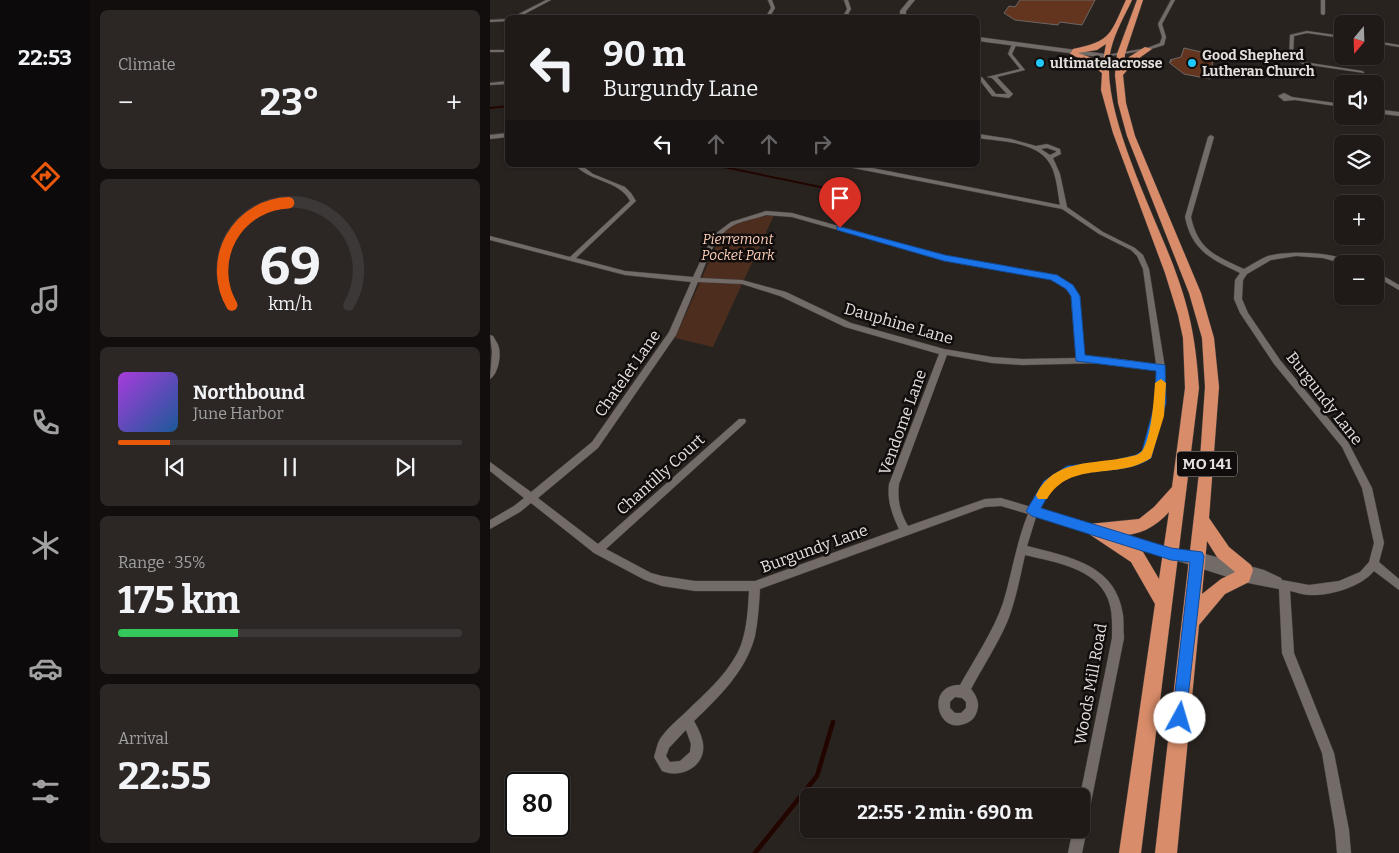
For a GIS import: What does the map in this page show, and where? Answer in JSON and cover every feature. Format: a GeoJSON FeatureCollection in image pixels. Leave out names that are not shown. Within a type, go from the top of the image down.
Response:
{"type":"FeatureCollection","features":[{"type":"Feature","properties":{"kind":"highway","name":"MO 141"},"geometry":{"type":"LineString","coordinates":[[1129,0],[1111,38],[1106,56],[1104,71],[1105,90],[1110,110],[1178,293],[1189,338],[1192,388],[1130,853]]}},
{"type":"Feature","properties":{"kind":"highway","name":"MO 141"},"geometry":{"type":"LineString","coordinates":[[1140,0],[1126,34],[1120,58],[1122,103],[1131,136],[1193,286],[1208,338],[1211,362],[1212,414],[1166,853]]}},
{"type":"Feature","properties":{"kind":"highway"},"geometry":{"type":"LineString","coordinates":[[1126,34],[1134,44],[1151,48]]}},
{"type":"Feature","properties":{"kind":"highway"},"geometry":{"type":"LineString","coordinates":[[1075,52],[1094,48],[1111,38]]}},
{"type":"Feature","properties":{"kind":"highway"},"geometry":{"type":"LineString","coordinates":[[1120,75],[1132,59],[1151,48]]}},
{"type":"Feature","properties":{"kind":"highway"},"geometry":{"type":"LineString","coordinates":[[1075,52],[1092,61],[1104,71]]}},
{"type":"Feature","properties":{"kind":"highway"},"geometry":{"type":"LineString","coordinates":[[1106,56],[1120,58]]}},
{"type":"Feature","properties":{"kind":"highway"},"geometry":{"type":"LineString","coordinates":[[1094,530],[1123,530],[1148,523],[1180,489]]}},
{"type":"Feature","properties":{"kind":"highway"},"geometry":{"type":"LineString","coordinates":[[1190,622],[1216,590],[1244,574],[1223,552],[1201,519]]}},
{"type":"Feature","properties":{"kind":"highway"},"geometry":{"type":"LineString","coordinates":[[1094,530],[1137,557],[1164,602]]}},
{"type":"Feature","properties":{"kind":"street"},"geometry":{"type":"LineString","coordinates":[[519,15],[548,0]]}},
{"type":"Feature","properties":{"kind":"street"},"geometry":{"type":"LineString","coordinates":[[769,15],[773,8],[770,0]]}},
{"type":"Feature","properties":{"kind":"street"},"geometry":{"type":"LineString","coordinates":[[846,0],[849,9],[846,15]]}},
{"type":"Feature","properties":{"kind":"street"},"geometry":{"type":"LineString","coordinates":[[903,15],[903,11],[912,0]]}},
{"type":"Feature","properties":{"kind":"street"},"geometry":{"type":"LineString","coordinates":[[908,15],[908,11],[917,0]]}},
{"type":"Feature","properties":{"kind":"street"},"geometry":{"type":"LineString","coordinates":[[1120,58],[1151,48],[1165,40],[1160,24],[1173,0]]}},
{"type":"Feature","properties":{"kind":"street"},"geometry":{"type":"LineString","coordinates":[[1323,0],[1323,14]]}},
{"type":"Feature","properties":{"kind":"street"},"geometry":{"type":"LineString","coordinates":[[490,21],[499,22],[501,25],[505,23]]}},
{"type":"Feature","properties":{"kind":"street"},"geometry":{"type":"LineString","coordinates":[[1334,36],[1303,32],[1292,35],[1290,52],[1295,60],[1362,72]]}},
{"type":"Feature","properties":{"kind":"street"},"geometry":{"type":"LineString","coordinates":[[980,40],[1106,56]]}},
{"type":"Feature","properties":{"kind":"street"},"geometry":{"type":"LineString","coordinates":[[1384,44],[1399,46]]}},
{"type":"Feature","properties":{"kind":"street"},"geometry":{"type":"LineString","coordinates":[[980,79],[1023,70],[1010,57],[1014,45]]}},
{"type":"Feature","properties":{"kind":"street"},"geometry":{"type":"LineString","coordinates":[[490,51],[505,50]]}},
{"type":"Feature","properties":{"kind":"street"},"geometry":{"type":"LineString","coordinates":[[980,81],[994,95],[1009,96],[1010,94],[993,76]]}},
{"type":"Feature","properties":{"kind":"street"},"geometry":{"type":"LineString","coordinates":[[490,84],[505,82]]}},
{"type":"Feature","properties":{"kind":"street"},"geometry":{"type":"LineString","coordinates":[[1293,98],[1334,105]]}},
{"type":"Feature","properties":{"kind":"street"},"geometry":{"type":"LineString","coordinates":[[1384,112],[1399,114]]}},
{"type":"Feature","properties":{"kind":"street"},"geometry":{"type":"LineString","coordinates":[[490,137],[505,135]]}},
{"type":"Feature","properties":{"kind":"street"},"geometry":{"type":"LineString","coordinates":[[980,136],[1035,148],[1047,146],[1058,150],[1058,155],[1050,158]]}},
{"type":"Feature","properties":{"kind":"street"},"geometry":{"type":"LineString","coordinates":[[1211,137],[1188,217],[1189,230],[1197,244],[1244,272],[1265,260],[1296,254],[1334,259]]}},
{"type":"Feature","properties":{"kind":"street"},"geometry":{"type":"LineString","coordinates":[[1035,148],[1050,158],[1056,169],[1064,208]]}},
{"type":"Feature","properties":{"kind":"street"},"geometry":{"type":"LineString","coordinates":[[571,259],[633,200],[630,192],[624,188],[588,175],[580,167]]}},
{"type":"Feature","properties":{"kind":"street"},"geometry":{"type":"LineString","coordinates":[[858,167],[1064,208],[1101,233],[1133,249],[1140,255],[1146,268],[1161,368],[1160,403],[1147,454],[1139,459],[1112,466],[1071,470],[1048,485],[1032,511],[1023,550],[1003,618],[963,692]]}},
{"type":"Feature","properties":{"kind":"street","name":"Chatelet Lane"},"geometry":{"type":"LineString","coordinates":[[490,525],[506,517],[595,445],[673,333],[718,234],[733,223],[755,215],[776,213],[806,218],[907,249],[944,258],[1054,277],[1069,287],[1075,296],[1080,359]]}},
{"type":"Feature","properties":{"kind":"street","name":"Dauphine Lane"},"geometry":{"type":"LineString","coordinates":[[490,238],[625,273],[750,285],[783,294],[848,325],[944,352],[1022,362],[1080,359],[1104,360],[1161,368]]}},
{"type":"Feature","properties":{"kind":"street","name":"Burgundy Lane"},"geometry":{"type":"LineString","coordinates":[[490,466],[598,550],[634,570],[662,581],[712,587],[755,586],[905,530],[985,503],[1001,502],[1171,554],[1284,585],[1309,590],[1340,586],[1358,580],[1373,564],[1379,543],[1368,488],[1345,445],[1277,362],[1244,313],[1240,304],[1238,289],[1239,280],[1244,272]]}},
{"type":"Feature","properties":{"kind":"street"},"geometry":{"type":"LineString","coordinates":[[1384,279],[1399,288]]}},
{"type":"Feature","properties":{"kind":"street"},"geometry":{"type":"LineString","coordinates":[[490,338],[496,352],[496,360],[490,376]]}},
{"type":"Feature","properties":{"kind":"street","name":"Vendome Lane"},"geometry":{"type":"LineString","coordinates":[[905,530],[894,510],[892,497],[894,484],[944,352]]}},
{"type":"Feature","properties":{"kind":"street","name":"Chantilly Court"},"geometry":{"type":"LineString","coordinates":[[598,550],[742,421]]}},
{"type":"Feature","properties":{"kind":"street","name":"Woods Mill Road"},"geometry":{"type":"LineString","coordinates":[[1023,550],[1083,566],[1094,574],[1114,598],[1119,618],[1118,638],[1088,788]]}},
{"type":"Feature","properties":{"kind":"street"},"geometry":{"type":"LineString","coordinates":[[1373,564],[1399,585]]}},
{"type":"Feature","properties":{"kind":"street"},"geometry":{"type":"LineString","coordinates":[[1284,585],[1288,653],[1328,753],[1342,830],[1344,853]]}},
{"type":"Feature","properties":{"kind":"street"},"geometry":{"type":"LineString","coordinates":[[688,721],[726,678],[745,650],[755,586]]}},
{"type":"Feature","properties":{"kind":"street"},"geometry":{"type":"LineString","coordinates":[[1075,853],[1078,838]]}},
{"type":"Feature","properties":{"kind":"green space","name":"Pierremont Pocket Park"},"geometry":{"type":"Polygon","coordinates":[[[774,215],[713,347],[675,338],[721,235],[733,226],[746,220],[774,215]]]}},
{"type":"Feature","properties":{"kind":"building"},"geometry":{"type":"Polygon","coordinates":[[[1020,0],[1095,0],[1082,25],[1060,22],[1058,25],[1015,20],[1004,13],[1009,6],[1015,7],[1020,0]]]}},
{"type":"Feature","properties":{"kind":"building","name":"Good Shepherd Lutheran Church"},"geometry":{"type":"Polygon","coordinates":[[[1184,48],[1214,55],[1210,79],[1184,74],[1169,62],[1181,57],[1184,48]]]}},
{"type":"Feature","properties":{"kind":"waterway"},"geometry":{"type":"LineString","coordinates":[[490,108],[505,106]]}},
{"type":"Feature","properties":{"kind":"waterway"},"geometry":{"type":"LineString","coordinates":[[724,167],[835,190]]}},
{"type":"Feature","properties":{"kind":"waterway"},"geometry":{"type":"LineString","coordinates":[[755,853],[817,776],[833,722]]}},
{"type":"Feature","properties":{"kind":"slow traffic"},"geometry":{"type":"LineString","coordinates":[[1042,495],[1048,485],[1071,470],[1091,466],[1112,466],[1139,459],[1147,454],[1158,416],[1161,383]]}},
{"type":"Feature","properties":{"kind":"place","name":"ultimatelacrosse"},"geometry":{"type":"Point","coordinates":[1040,63]}},
{"type":"Feature","properties":{"kind":"place","name":"Good Shepherd Lutheran Church"},"geometry":{"type":"Point","coordinates":[1192,63]}},
{"type":"Feature","properties":{"kind":"route"},"geometry":{"type":"LineString","coordinates":[[840,228],[907,249],[944,258],[1054,277],[1069,287],[1075,296],[1080,359],[1104,360],[1161,368],[1160,403],[1155,429],[1147,454],[1139,459],[1112,466],[1091,466],[1071,470],[1048,485],[1032,511],[1171,554],[1197,556],[1180,718]]}}]}
